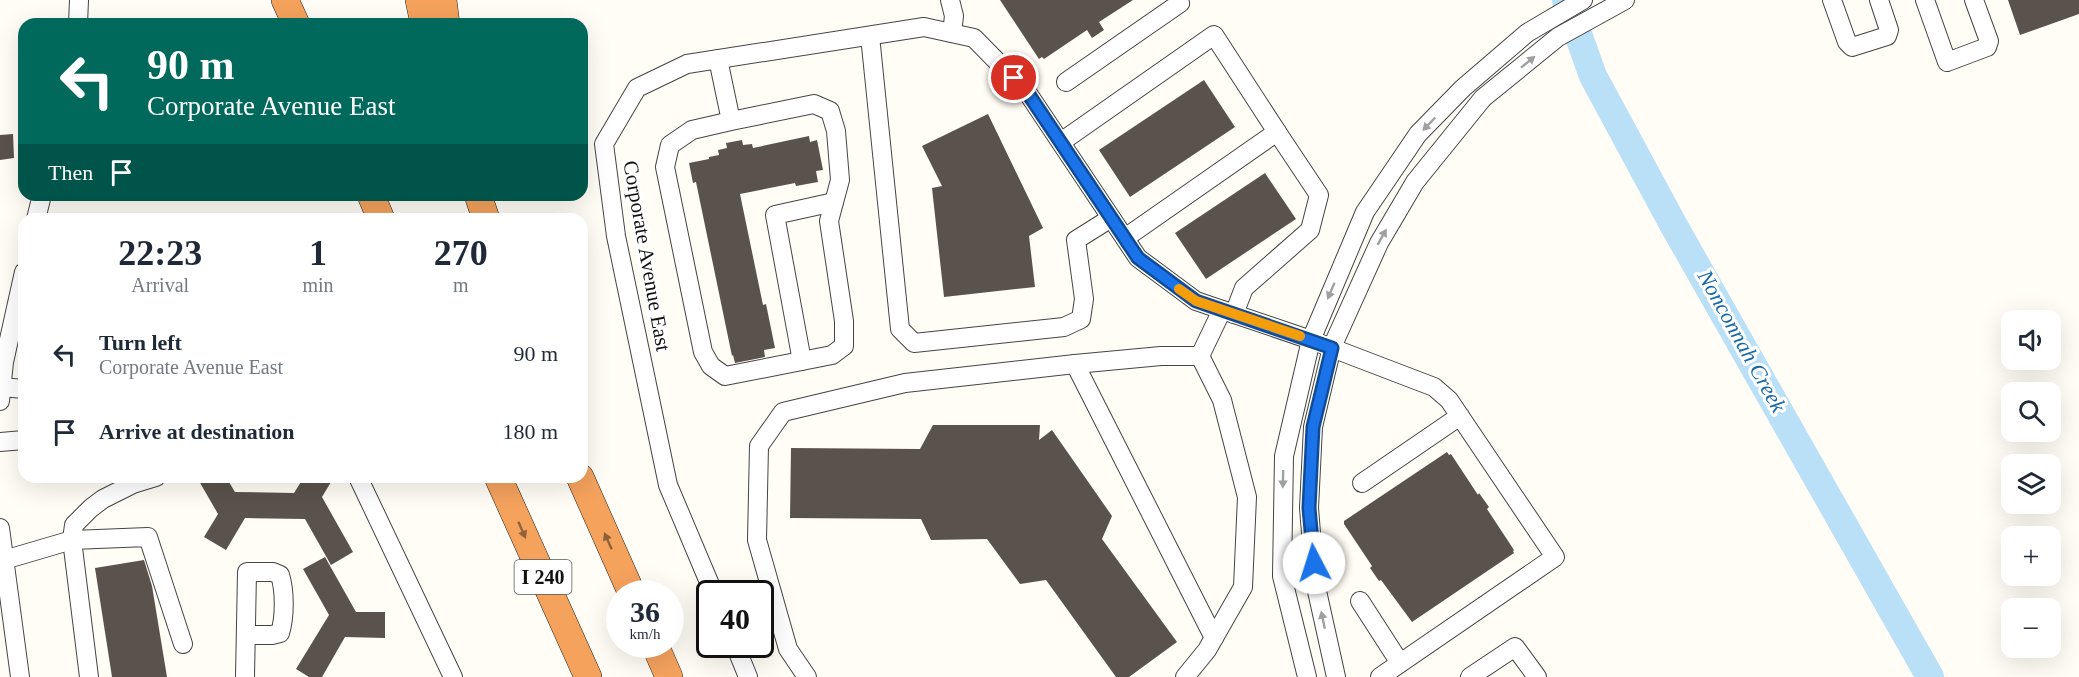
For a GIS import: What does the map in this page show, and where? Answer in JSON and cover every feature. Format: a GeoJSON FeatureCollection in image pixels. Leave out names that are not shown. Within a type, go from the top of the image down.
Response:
{"type":"FeatureCollection","features":[{"type":"Feature","properties":{"kind":"highway"},"geometry":{"type":"LineString","coordinates":[[285,0],[293,18]]}},
{"type":"Feature","properties":{"kind":"highway"},"geometry":{"type":"LineString","coordinates":[[419,0],[423,18]]}},
{"type":"Feature","properties":{"kind":"highway"},"geometry":{"type":"LineString","coordinates":[[442,0],[445,18]]}},
{"type":"Feature","properties":{"kind":"highway","name":"I 240"},"geometry":{"type":"LineString","coordinates":[[501,483],[588,677]]}},
{"type":"Feature","properties":{"kind":"highway"},"geometry":{"type":"LineString","coordinates":[[583,483],[626,580]]}},
{"type":"Feature","properties":{"kind":"highway"},"geometry":{"type":"LineString","coordinates":[[661,658],[669,677]]}},
{"type":"Feature","properties":{"kind":"street"},"geometry":{"type":"LineString","coordinates":[[78,18],[79,0]]}},
{"type":"Feature","properties":{"kind":"street"},"geometry":{"type":"LineString","coordinates":[[950,0],[954,16],[952,33]]}},
{"type":"Feature","properties":{"kind":"street"},"geometry":{"type":"LineString","coordinates":[[1066,82],[1180,3],[1179,0]]}},
{"type":"Feature","properties":{"kind":"street"},"geometry":{"type":"LineString","coordinates":[[1307,677],[1282,576],[1284,456],[1311,340],[1365,212],[1419,134],[1470,82],[1527,33],[1583,0]]}},
{"type":"Feature","properties":{"kind":"street"},"geometry":{"type":"LineString","coordinates":[[1336,677],[1315,582],[1309,508],[1313,427],[1332,348],[1379,243],[1414,182],[1483,98],[1558,37],[1625,0]]}},
{"type":"Feature","properties":{"kind":"street"},"geometry":{"type":"LineString","coordinates":[[1832,0],[1847,42],[1852,47],[1887,36],[1889,30],[1879,0]]}},
{"type":"Feature","properties":{"kind":"street"},"geometry":{"type":"LineString","coordinates":[[1925,0],[1947,62],[1987,47],[1989,41],[1974,0]]}},
{"type":"Feature","properties":{"kind":"street","name":"Corporate Avenue East"},"geometry":{"type":"LineString","coordinates":[[708,580],[668,485],[616,236],[604,144],[637,88],[687,64],[924,27],[974,38],[1027,92],[1138,258],[1196,301],[1311,340],[1434,387],[1449,400],[1556,557],[1400,663]]}},
{"type":"Feature","properties":{"kind":"street"},"geometry":{"type":"LineString","coordinates":[[1061,142],[1214,35],[1319,195],[1310,230],[1244,288],[1200,356]]}},
{"type":"Feature","properties":{"kind":"street"},"geometry":{"type":"LineString","coordinates":[[870,36],[900,329],[914,344],[1064,327],[1081,319],[1084,299],[1076,240],[1111,218]]}},
{"type":"Feature","properties":{"kind":"street"},"geometry":{"type":"LineString","coordinates":[[718,59],[731,121]]}},
{"type":"Feature","properties":{"kind":"street"},"geometry":{"type":"LineString","coordinates":[[814,104],[830,111],[836,131],[840,180],[834,202],[829,220],[844,321],[843,346],[832,355],[725,376],[711,366],[703,352],[665,167],[670,145],[692,130],[814,104]]}},
{"type":"Feature","properties":{"kind":"street"},"geometry":{"type":"LineString","coordinates":[[1125,238],[1277,132]]}},
{"type":"Feature","properties":{"kind":"street"},"geometry":{"type":"LineString","coordinates":[[802,361],[775,214],[834,202]]}},
{"type":"Feature","properties":{"kind":"street"},"geometry":{"type":"LineString","coordinates":[[17,337],[4,362],[1,394],[18,390]]}},
{"type":"Feature","properties":{"kind":"street"},"geometry":{"type":"LineString","coordinates":[[807,677],[788,649],[757,540],[759,446],[783,412],[905,383],[1161,356],[1200,356]]}},
{"type":"Feature","properties":{"kind":"street"},"geometry":{"type":"LineString","coordinates":[[1185,677],[1207,650],[1243,587],[1247,497],[1222,400],[1200,356]]}},
{"type":"Feature","properties":{"kind":"street"},"geometry":{"type":"LineString","coordinates":[[1074,364],[1214,638]]}},
{"type":"Feature","properties":{"kind":"street"},"geometry":{"type":"LineString","coordinates":[[1362,483],[1460,416]]}},
{"type":"Feature","properties":{"kind":"street"},"geometry":{"type":"LineString","coordinates":[[0,442],[18,441]]}},
{"type":"Feature","properties":{"kind":"street"},"geometry":{"type":"LineString","coordinates":[[89,677],[72,540],[74,525],[103,499],[136,483]]}},
{"type":"Feature","properties":{"kind":"street"},"geometry":{"type":"LineString","coordinates":[[361,483],[453,677]]}},
{"type":"Feature","properties":{"kind":"street"},"geometry":{"type":"LineString","coordinates":[[0,528],[20,677]]}},
{"type":"Feature","properties":{"kind":"street"},"geometry":{"type":"LineString","coordinates":[[4,560],[72,540],[148,537],[183,644]]}},
{"type":"Feature","properties":{"kind":"street"},"geometry":{"type":"LineString","coordinates":[[245,677],[247,572],[273,572],[280,575],[282,625],[280,633],[247,635]]}},
{"type":"Feature","properties":{"kind":"street"},"geometry":{"type":"LineString","coordinates":[[1360,601],[1400,663],[1380,677]]}},
{"type":"Feature","properties":{"kind":"street"},"geometry":{"type":"LineString","coordinates":[[1470,677],[1515,647],[1537,677]]}},
{"type":"Feature","properties":{"kind":"street"},"geometry":{"type":"LineString","coordinates":[[740,658],[748,677]]}},
{"type":"Feature","properties":{"kind":"building"},"geometry":{"type":"Polygon","coordinates":[[[1000,0],[1133,0],[1099,22],[1104,30],[1092,38],[1087,30],[1044,59],[1042,57],[1039,59],[1000,0]]]}},
{"type":"Feature","properties":{"kind":"building"},"geometry":{"type":"Polygon","coordinates":[[[2008,0],[2079,0],[2079,14],[2020,35],[2008,0]]]}},
{"type":"Feature","properties":{"kind":"building"},"geometry":{"type":"Polygon","coordinates":[[[1204,80],[1235,127],[1130,197],[1099,150],[1204,80]]]}},
{"type":"Feature","properties":{"kind":"building"},"geometry":{"type":"Polygon","coordinates":[[[988,114],[1043,228],[1029,236],[1035,287],[944,297],[932,188],[942,186],[922,146],[988,114]]]}},
{"type":"Feature","properties":{"kind":"building"},"geometry":{"type":"Polygon","coordinates":[[[13,134],[14,158],[0,160],[0,135],[13,134]]]}},
{"type":"Feature","properties":{"kind":"building"},"geometry":{"type":"Polygon","coordinates":[[[809,136],[810,142],[817,140],[823,170],[816,171],[818,182],[796,186],[795,183],[740,194],[763,305],[766,304],[775,348],[764,350],[765,357],[735,363],[696,182],[693,183],[689,163],[719,155],[718,150],[727,148],[726,143],[742,140],[743,145],[752,144],[753,148],[809,136]]]}},
{"type":"Feature","properties":{"kind":"building"},"geometry":{"type":"Polygon","coordinates":[[[1265,173],[1296,219],[1206,279],[1175,233],[1265,173]]]}},
{"type":"Feature","properties":{"kind":"building"},"geometry":{"type":"Polygon","coordinates":[[[933,425],[1040,425],[1039,440],[1052,430],[1112,516],[1102,539],[1177,642],[1129,677],[1116,677],[1046,580],[1020,584],[987,539],[931,540],[921,519],[790,518],[791,448],[920,449],[933,425]]]}},
{"type":"Feature","properties":{"kind":"building"},"geometry":{"type":"Polygon","coordinates":[[[1447,452],[1451,454],[1478,495],[1479,493],[1489,507],[1487,509],[1514,553],[1412,622],[1370,568],[1372,566],[1344,521],[1447,452]]]}},
{"type":"Feature","properties":{"kind":"building"},"geometry":{"type":"Polygon","coordinates":[[[200,483],[230,483],[235,492],[294,493],[300,483],[330,483],[322,497],[353,552],[331,565],[305,519],[245,518],[226,550],[204,537],[218,514],[200,483]]]}},
{"type":"Feature","properties":{"kind":"building"},"geometry":{"type":"Polygon","coordinates":[[[325,557],[356,612],[385,612],[385,638],[345,637],[322,677],[309,677],[296,669],[329,615],[303,569],[325,557]]]}},
{"type":"Feature","properties":{"kind":"building"},"geometry":{"type":"Polygon","coordinates":[[[144,560],[152,586],[167,677],[112,677],[95,568],[144,560]]]}},
{"type":"Feature","properties":{"kind":"waterway","name":"Nonconnah Creek"},"geometry":{"type":"LineString","coordinates":[[1566,0],[1593,76],[1674,226],[1930,677]]}},
{"type":"Feature","properties":{"kind":"slow traffic"},"geometry":{"type":"LineString","coordinates":[[1179,289],[1196,301],[1300,336]]}},
{"type":"Feature","properties":{"kind":"route"},"geometry":{"type":"LineString","coordinates":[[1014,78],[1027,92],[1138,258],[1196,301],[1332,348],[1313,427],[1309,508],[1314,563]]}}]}
